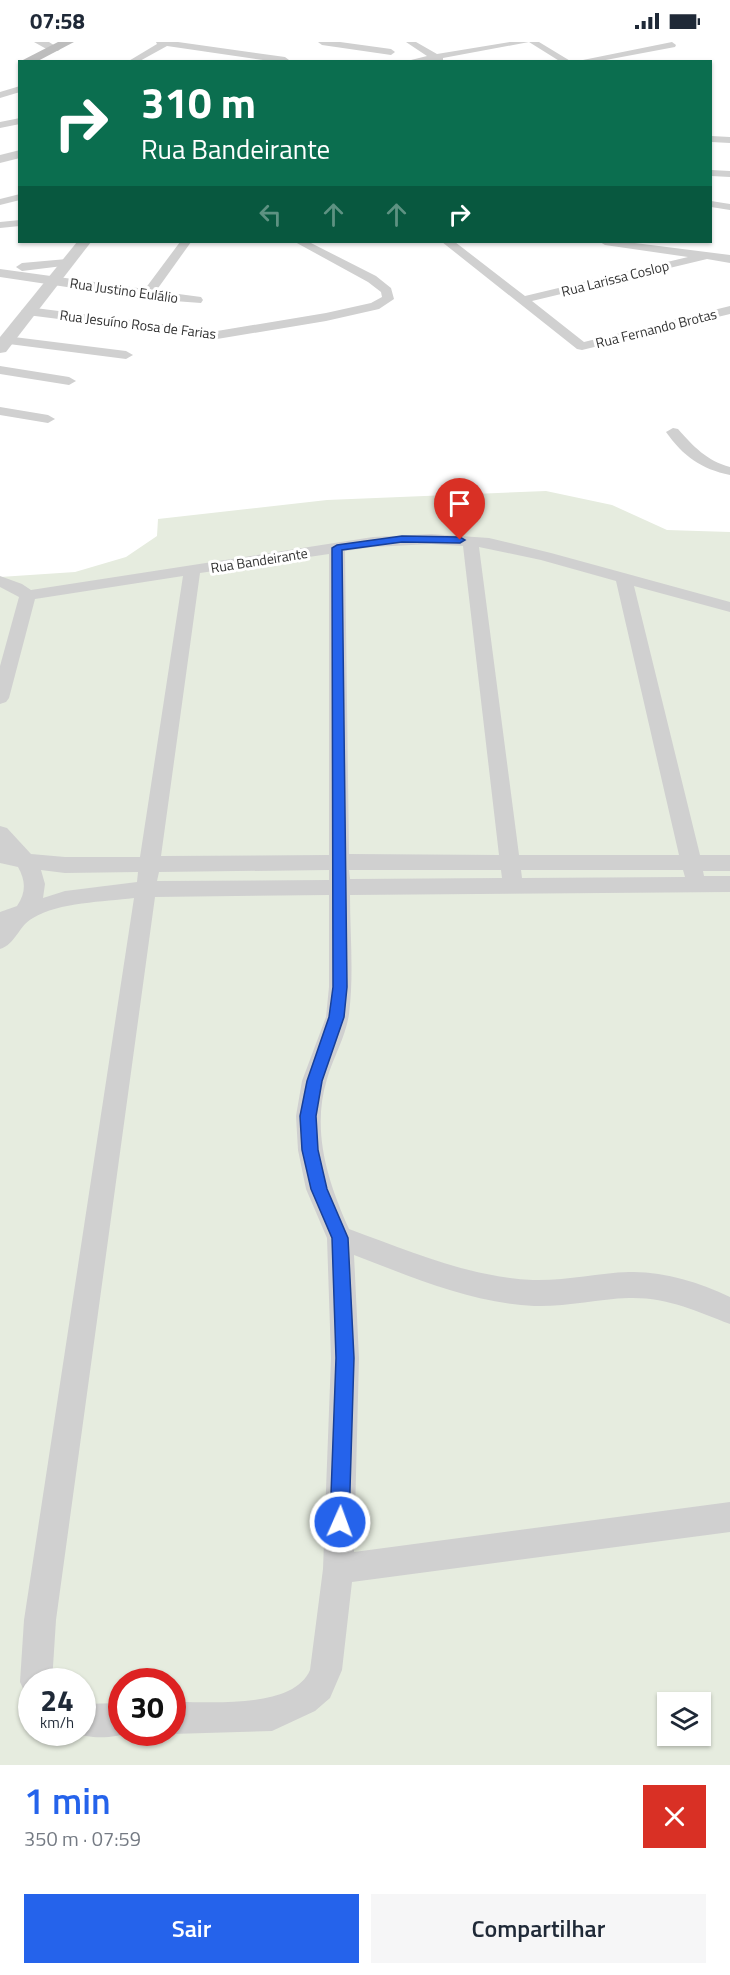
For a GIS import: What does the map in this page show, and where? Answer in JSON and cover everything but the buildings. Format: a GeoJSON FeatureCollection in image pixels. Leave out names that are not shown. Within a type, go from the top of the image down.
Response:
{"type":"FeatureCollection","features":[{"type":"Feature","properties":{"kind":"main road"},"geometry":{"type":"LineString","coordinates":[[29,60],[68,42]]}},
{"type":"Feature","properties":{"kind":"street"},"geometry":{"type":"LineString","coordinates":[[40,42],[54,49]]}},
{"type":"Feature","properties":{"kind":"street"},"geometry":{"type":"LineString","coordinates":[[134,60],[164,42],[285,60]]}},
{"type":"Feature","properties":{"kind":"street"},"geometry":{"type":"LineString","coordinates":[[322,42],[390,57],[398,42]]}},
{"type":"Feature","properties":{"kind":"street"},"geometry":{"type":"LineString","coordinates":[[410,42],[439,59],[525,42]]}},
{"type":"Feature","properties":{"kind":"street"},"geometry":{"type":"LineString","coordinates":[[533,42],[564,60]]}},
{"type":"Feature","properties":{"kind":"street"},"geometry":{"type":"LineString","coordinates":[[587,60],[669,44]]}},
{"type":"Feature","properties":{"kind":"street"},"geometry":{"type":"LineString","coordinates":[[0,95],[18,90]]}},
{"type":"Feature","properties":{"kind":"street"},"geometry":{"type":"LineString","coordinates":[[0,125],[18,121]]}},
{"type":"Feature","properties":{"kind":"street"},"geometry":{"type":"LineString","coordinates":[[712,139],[730,140]]}},
{"type":"Feature","properties":{"kind":"street"},"geometry":{"type":"LineString","coordinates":[[0,159],[18,154]]}},
{"type":"Feature","properties":{"kind":"street"},"geometry":{"type":"LineString","coordinates":[[712,173],[730,174]]}},
{"type":"Feature","properties":{"kind":"street"},"geometry":{"type":"LineString","coordinates":[[0,202],[18,198]]}},
{"type":"Feature","properties":{"kind":"street"},"geometry":{"type":"LineString","coordinates":[[712,204],[730,207]]}},
{"type":"Feature","properties":{"kind":"street"},"geometry":{"type":"LineString","coordinates":[[0,225],[18,223]]}},
{"type":"Feature","properties":{"kind":"street"},"geometry":{"type":"LineString","coordinates":[[3,344],[52,279],[83,243]]}},
{"type":"Feature","properties":{"kind":"street"},"geometry":{"type":"LineString","coordinates":[[147,295],[183,243]]}},
{"type":"Feature","properties":{"kind":"street","name":"Rua Jesuíno Rosa de Farias"},"geometry":{"type":"LineString","coordinates":[[27,311],[216,335],[326,317],[375,306],[388,299],[387,291],[372,279],[304,243]]}},
{"type":"Feature","properties":{"kind":"street"},"geometry":{"type":"LineString","coordinates":[[449,243],[523,300]]}},
{"type":"Feature","properties":{"kind":"street"},"geometry":{"type":"LineString","coordinates":[[619,243],[730,259]]}},
{"type":"Feature","properties":{"kind":"street","name":"Rua Larissa Coslop"},"geometry":{"type":"LineString","coordinates":[[523,300],[706,256]]}},
{"type":"Feature","properties":{"kind":"street"},"geometry":{"type":"LineString","coordinates":[[0,271],[67,263]]}},
{"type":"Feature","properties":{"kind":"street","name":"Rua Justino Eulálio"},"geometry":{"type":"LineString","coordinates":[[0,271],[147,295],[197,300]]}},
{"type":"Feature","properties":{"kind":"street","name":"Rua Fernando Brotas"},"geometry":{"type":"LineString","coordinates":[[523,300],[582,346],[730,310]]}},
{"type":"Feature","properties":{"kind":"street"},"geometry":{"type":"LineString","coordinates":[[3,344],[126,355]]}},
{"type":"Feature","properties":{"kind":"street"},"geometry":{"type":"LineString","coordinates":[[0,370],[69,381]]}},
{"type":"Feature","properties":{"kind":"street"},"geometry":{"type":"LineString","coordinates":[[0,411],[48,419]]}},
{"type":"Feature","properties":{"kind":"street"},"geometry":{"type":"LineString","coordinates":[[674,432],[697,459],[730,471]]}},
{"type":"Feature","properties":{"kind":"street","name":"Rua Bandeirante"},"geometry":{"type":"LineString","coordinates":[[28,595],[402,539],[470,541],[517,549],[730,607]]}},
{"type":"Feature","properties":{"kind":"street"},"geometry":{"type":"LineString","coordinates":[[470,541],[513,885]]}},
{"type":"Feature","properties":{"kind":"street"},"geometry":{"type":"LineString","coordinates":[[186,1718],[272,1715],[304,1700],[319,1687],[326,1670],[338,1569],[345,1358],[340,1238],[319,1189],[310,1150],[308,1116],[314,1081],[337,1017],[340,987],[337,548]]}},
{"type":"Feature","properties":{"kind":"street"},"geometry":{"type":"LineString","coordinates":[[37,1668],[40,1620],[192,571]]}},
{"type":"Feature","properties":{"kind":"street"},"geometry":{"type":"LineString","coordinates":[[624,578],[696,884]]}},
{"type":"Feature","properties":{"kind":"street"},"geometry":{"type":"LineString","coordinates":[[0,581],[28,595],[0,698]]}},
{"type":"Feature","properties":{"kind":"street"},"geometry":{"type":"LineString","coordinates":[[0,833],[25,861],[35,877],[36,886],[34,896],[26,910],[0,940]]}},
{"type":"Feature","properties":{"kind":"street"},"geometry":{"type":"LineString","coordinates":[[0,855],[25,861],[65,865],[339,862],[730,863]]}},
{"type":"Feature","properties":{"kind":"street"},"geometry":{"type":"LineString","coordinates":[[0,920],[65,899],[147,890],[338,886],[730,884]]}},
{"type":"Feature","properties":{"kind":"street"},"geometry":{"type":"LineString","coordinates":[[340,1238],[443,1276],[487,1288],[534,1293],[630,1285],[662,1286],[690,1293],[730,1311]]}},
{"type":"Feature","properties":{"kind":"street"},"geometry":{"type":"LineString","coordinates":[[338,1569],[730,1518]]}},
{"type":"Feature","properties":{"kind":"shaded area"},"geometry":{"type":"Polygon","coordinates":[[[546,491],[612,505],[667,530],[730,532],[730,1765],[0,1765],[0,577],[75,572],[126,557],[157,536],[158,519],[327,500],[546,491]]]}},
{"type":"Feature","properties":{"kind":"route"},"geometry":{"type":"LineString","coordinates":[[340,1522],[345,1358],[340,1238],[319,1189],[310,1150],[308,1116],[314,1081],[337,1017],[340,987],[337,548],[402,539],[460,540]]}}]}
